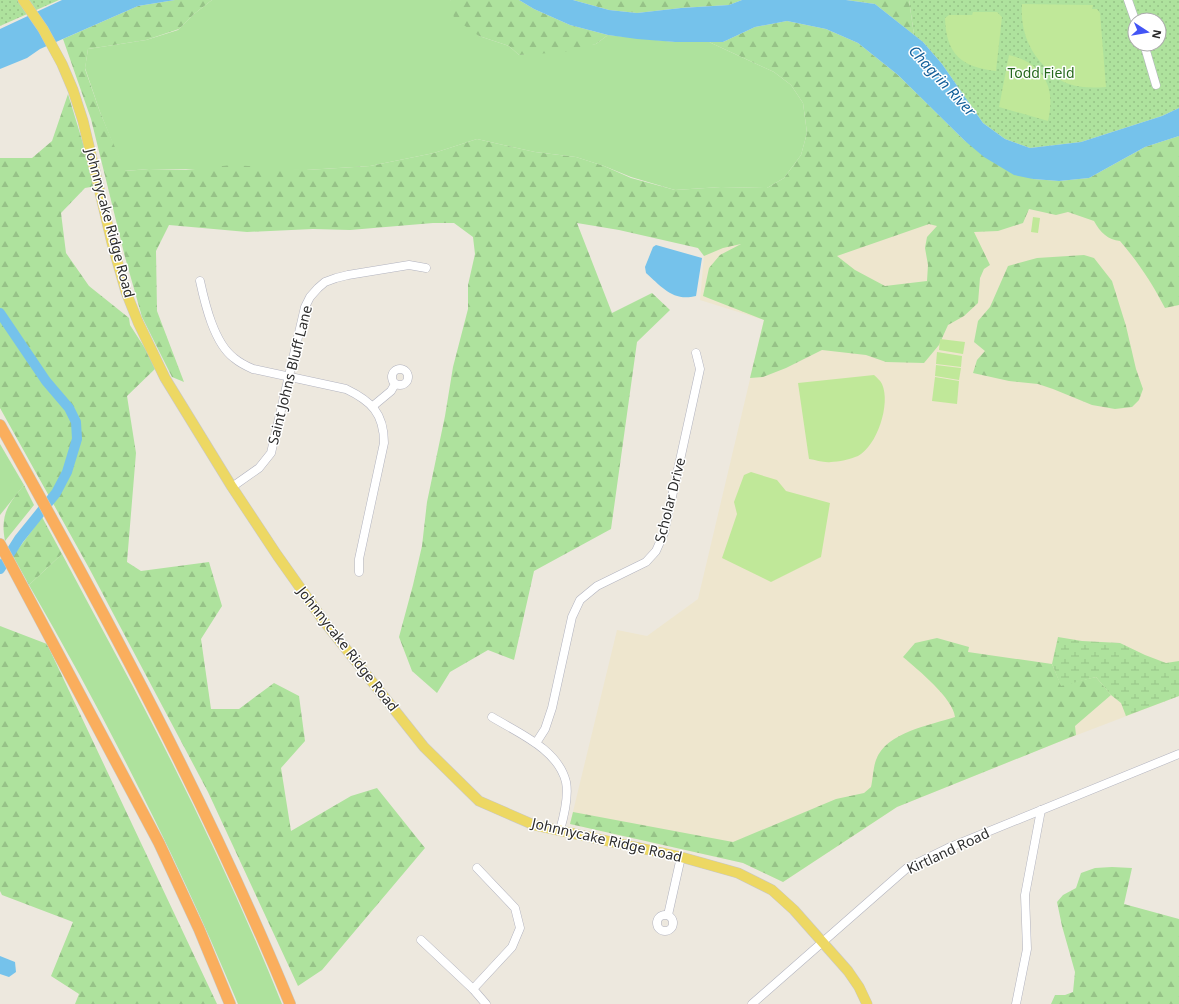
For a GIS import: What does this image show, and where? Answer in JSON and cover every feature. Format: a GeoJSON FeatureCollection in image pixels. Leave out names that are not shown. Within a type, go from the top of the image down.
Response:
{"type":"FeatureCollection","features":[{"type":"Feature","properties":{"kind":"highway"},"geometry":{"type":"LineString","coordinates":[[0,426],[142,688],[214,831],[267,948],[290,1004]]}},
{"type":"Feature","properties":{"kind":"highway"},"geometry":{"type":"LineString","coordinates":[[0,544],[159,843],[199,929],[230,1004]]}},
{"type":"Feature","properties":{"kind":"main road","name":"Johnnycake Ridge Road"},"geometry":{"type":"LineString","coordinates":[[25,2],[43,29],[62,64],[73,90],[83,121],[112,243],[126,292],[138,322],[166,378],[232,487],[323,620],[424,747],[479,800],[534,825],[681,857],[738,873],[772,890],[794,910],[848,971],[859,987],[867,1004]]}},
{"type":"Feature","properties":{"kind":"street"},"geometry":{"type":"LineString","coordinates":[[1128,0],[1132,12]]}},
{"type":"Feature","properties":{"kind":"street"},"geometry":{"type":"LineString","coordinates":[[1146,52],[1156,85]]}},
{"type":"Feature","properties":{"kind":"street","name":"Saint Johns Bluff Lane"},"geometry":{"type":"LineString","coordinates":[[232,487],[259,468],[270,453],[305,307],[310,297],[325,282],[348,275],[409,265],[426,268]]}},
{"type":"Feature","properties":{"kind":"street"},"geometry":{"type":"LineString","coordinates":[[200,281],[210,318],[224,346],[232,357],[242,364],[253,368],[346,389],[360,396],[373,406],[383,429],[384,443],[359,559],[359,572]]}},
{"type":"Feature","properties":{"kind":"street","name":"Scholar Drive"},"geometry":{"type":"LineString","coordinates":[[536,743],[545,729],[552,708],[572,617],[580,600],[596,586],[646,562],[656,552],[664,533],[700,369],[696,353]]}},
{"type":"Feature","properties":{"kind":"street"},"geometry":{"type":"LineString","coordinates":[[373,406],[391,391],[396,384]]}},
{"type":"Feature","properties":{"kind":"street"},"geometry":{"type":"LineString","coordinates":[[492,717],[536,743],[550,755],[560,767],[566,783],[566,800],[560,830]]}},
{"type":"Feature","properties":{"kind":"street","name":"Kirtland Road"},"geometry":{"type":"LineString","coordinates":[[752,1004],[907,868],[948,848],[1179,754]]}},
{"type":"Feature","properties":{"kind":"street"},"geometry":{"type":"LineString","coordinates":[[1016,1004],[1027,949],[1025,895],[1041,810]]}},
{"type":"Feature","properties":{"kind":"street"},"geometry":{"type":"LineString","coordinates":[[668,915],[681,857]]}},
{"type":"Feature","properties":{"kind":"street"},"geometry":{"type":"LineString","coordinates":[[473,989],[512,947],[520,928],[515,908],[477,868]]}},
{"type":"Feature","properties":{"kind":"street"},"geometry":{"type":"LineString","coordinates":[[421,940],[473,989],[486,1004]]}},
{"type":"Feature","properties":{"kind":"shaded area"},"geometry":{"type":"Polygon","coordinates":[[[1179,205],[1179,696],[1056,743],[897,807],[783,882],[743,863],[570,824],[617,630],[647,636],[698,599],[764,320],[700,300],[704,256],[691,239],[793,207],[1179,205]]]}},
{"type":"Feature","properties":{"kind":"green space"},"geometry":{"type":"Polygon","coordinates":[[[0,0],[59,0],[0,26],[0,0]]]}},
{"type":"Feature","properties":{"kind":"green space"},"geometry":{"type":"Polygon","coordinates":[[[175,0],[212,0],[194,14],[179,29],[146,40],[88,49],[85,69],[100,112],[125,171],[149,169],[186,170],[232,165],[306,170],[370,166],[434,153],[477,139],[535,152],[576,157],[604,166],[631,178],[675,190],[721,187],[767,188],[784,178],[801,155],[807,133],[803,103],[791,85],[774,72],[709,42],[723,42],[755,27],[787,21],[826,29],[858,43],[898,75],[965,141],[1033,179],[1059,181],[1089,178],[1145,147],[1179,136],[1179,305],[1165,308],[1155,290],[1127,249],[1120,241],[1105,235],[1094,221],[1068,212],[1056,215],[1029,209],[1023,223],[998,231],[974,232],[990,265],[984,269],[980,278],[978,303],[964,316],[948,325],[939,345],[924,363],[886,362],[866,355],[822,350],[786,368],[763,377],[750,378],[764,320],[703,296],[709,268],[720,255],[741,244],[723,248],[704,256],[698,248],[619,230],[577,223],[612,313],[652,293],[670,310],[637,342],[611,529],[534,571],[514,660],[488,650],[450,672],[437,693],[412,671],[399,637],[422,546],[427,502],[445,416],[453,367],[468,309],[468,285],[475,254],[473,237],[454,223],[433,223],[350,230],[313,229],[247,232],[169,225],[156,251],[157,311],[184,382],[172,377],[142,317],[125,257],[91,119],[63,39],[138,6],[175,0]],[[929,224],[837,256],[855,270],[885,286],[927,281],[928,265],[925,248],[927,237],[937,226],[929,224]]]}},
{"type":"Feature","properties":{"kind":"green space"},"geometry":{"type":"Polygon","coordinates":[[[212,0],[450,0],[479,36],[509,46],[519,55],[596,44],[608,35],[675,42],[709,42],[774,72],[791,85],[803,103],[807,133],[801,155],[784,178],[767,188],[721,187],[675,190],[631,177],[576,157],[535,152],[477,139],[434,153],[370,166],[306,170],[149,169],[124,171],[100,112],[85,68],[88,49],[146,40],[178,30],[194,14],[212,0]]]}},
{"type":"Feature","properties":{"kind":"green space"},"geometry":{"type":"Polygon","coordinates":[[[450,0],[519,0],[534,9],[570,25],[608,35],[596,44],[565,52],[519,55],[509,46],[479,36],[454,18],[450,0]]]}},
{"type":"Feature","properties":{"kind":"green space"},"geometry":{"type":"Polygon","coordinates":[[[573,0],[742,0],[729,5],[637,13],[609,10],[573,0]]]}},
{"type":"Feature","properties":{"kind":"green space"},"geometry":{"type":"Polygon","coordinates":[[[846,0],[909,0],[914,35],[875,4],[846,0]]]}},
{"type":"Feature","properties":{"kind":"green space","name":"Todd Field"},"geometry":{"type":"Polygon","coordinates":[[[909,0],[1179,0],[1179,108],[1162,116],[1081,142],[1030,148],[1005,139],[983,123],[942,64],[923,42],[914,35],[909,0]]]}},
{"type":"Feature","properties":{"kind":"green space"},"geometry":{"type":"Polygon","coordinates":[[[1022,4],[1093,5],[1092,9],[1097,9],[1100,13],[1106,87],[1092,88],[1066,83],[1044,65],[1037,58],[1028,42],[1023,24],[1022,4]]]}},
{"type":"Feature","properties":{"kind":"green space"},"geometry":{"type":"Polygon","coordinates":[[[973,12],[997,12],[1002,17],[996,71],[984,69],[965,62],[958,57],[949,41],[946,31],[945,18],[949,15],[972,15],[973,12]]]}},
{"type":"Feature","properties":{"kind":"green space"},"geometry":{"type":"Polygon","coordinates":[[[1009,55],[1031,64],[1045,79],[1050,98],[1048,121],[999,107],[1009,55]]]}},
{"type":"Feature","properties":{"kind":"green space"},"geometry":{"type":"Polygon","coordinates":[[[68,94],[96,186],[85,188],[61,213],[66,253],[89,286],[129,318],[130,325],[157,367],[127,396],[136,453],[127,562],[141,571],[209,562],[222,606],[201,639],[211,709],[239,709],[274,683],[299,696],[305,741],[281,768],[291,831],[351,796],[377,788],[425,848],[322,970],[298,986],[208,792],[89,568],[0,408],[0,158],[32,158],[52,141],[68,94]]]}},
{"type":"Feature","properties":{"kind":"green space"},"geometry":{"type":"Polygon","coordinates":[[[1033,217],[1040,218],[1038,233],[1031,232],[1033,217]]]}},
{"type":"Feature","properties":{"kind":"green space"},"geometry":{"type":"Polygon","coordinates":[[[1084,255],[1094,258],[1112,281],[1126,326],[1136,369],[1143,389],[1139,400],[1132,407],[1115,409],[1092,405],[1038,384],[1009,381],[973,373],[977,360],[985,351],[974,342],[978,321],[990,307],[1008,266],[1037,258],[1084,255]]]}},
{"type":"Feature","properties":{"kind":"green space"},"geometry":{"type":"Polygon","coordinates":[[[940,339],[965,342],[963,354],[939,350],[940,339]]]}},
{"type":"Feature","properties":{"kind":"green space"},"geometry":{"type":"Polygon","coordinates":[[[937,352],[962,356],[961,367],[936,364],[937,352]]]}},
{"type":"Feature","properties":{"kind":"green space"},"geometry":{"type":"Polygon","coordinates":[[[936,365],[961,368],[959,380],[935,376],[936,365]]]}},
{"type":"Feature","properties":{"kind":"green space"},"geometry":{"type":"Polygon","coordinates":[[[874,375],[882,384],[885,402],[876,434],[865,451],[858,456],[837,461],[823,462],[809,459],[798,383],[874,375]]]}},
{"type":"Feature","properties":{"kind":"green space"},"geometry":{"type":"Polygon","coordinates":[[[935,377],[959,381],[957,404],[932,401],[935,377]]]}},
{"type":"Feature","properties":{"kind":"green space"},"geometry":{"type":"Polygon","coordinates":[[[0,444],[24,485],[0,515],[0,444]]]}},
{"type":"Feature","properties":{"kind":"green space"},"geometry":{"type":"Polygon","coordinates":[[[751,472],[777,480],[786,491],[830,503],[821,557],[771,582],[722,558],[737,514],[734,502],[744,475],[751,472]]]}},
{"type":"Feature","properties":{"kind":"green space"},"geometry":{"type":"Polygon","coordinates":[[[24,485],[34,505],[5,541],[4,524],[7,510],[24,485]]]}},
{"type":"Feature","properties":{"kind":"green space"},"geometry":{"type":"Polygon","coordinates":[[[42,517],[62,554],[29,585],[13,556],[42,517]]]}},
{"type":"Feature","properties":{"kind":"green space"},"geometry":{"type":"Polygon","coordinates":[[[62,554],[145,710],[190,800],[238,901],[282,1004],[238,1004],[166,843],[114,739],[29,585],[62,554]]]}},
{"type":"Feature","properties":{"kind":"green space"},"geometry":{"type":"Polygon","coordinates":[[[0,626],[47,644],[217,1004],[75,1004],[79,994],[51,976],[73,922],[2,895],[0,891],[0,626]]]}},
{"type":"Feature","properties":{"kind":"green space"},"geometry":{"type":"Polygon","coordinates":[[[1058,637],[1082,641],[1120,643],[1166,663],[1179,661],[1179,696],[1126,716],[1121,703],[1111,695],[1096,677],[1061,686],[1052,664],[1058,637]]]}},
{"type":"Feature","properties":{"kind":"green space"},"geometry":{"type":"Polygon","coordinates":[[[937,638],[969,647],[968,652],[1052,664],[1061,685],[1096,677],[1111,695],[1075,726],[1076,735],[897,807],[783,882],[743,863],[570,824],[573,812],[733,842],[836,799],[864,793],[871,787],[874,766],[881,750],[889,743],[910,731],[955,717],[953,710],[942,693],[903,657],[915,643],[937,638]]]}},
{"type":"Feature","properties":{"kind":"green space"},"geometry":{"type":"Polygon","coordinates":[[[1095,868],[1132,868],[1124,904],[1179,919],[1179,1004],[1051,1004],[1055,995],[1065,995],[1073,992],[1075,972],[1057,902],[1063,895],[1076,888],[1081,873],[1095,868]]]}},
{"type":"Feature","properties":{"kind":"water"},"geometry":{"type":"Polygon","coordinates":[[[62,0],[175,0],[138,6],[40,49],[27,58],[0,69],[0,29],[62,0]]]}},
{"type":"Feature","properties":{"kind":"water","name":"Chagrin River"},"geometry":{"type":"Polygon","coordinates":[[[519,0],[573,0],[609,10],[637,13],[729,5],[742,0],[846,0],[875,4],[923,42],[942,64],[983,123],[1005,139],[1030,148],[1081,142],[1162,116],[1179,108],[1179,136],[1145,147],[1089,178],[1059,181],[1033,179],[1014,175],[984,157],[965,141],[898,75],[858,43],[826,29],[787,21],[755,27],[723,42],[675,42],[637,39],[608,35],[570,25],[534,9],[519,0]]]}},
{"type":"Feature","properties":{"kind":"water"},"geometry":{"type":"Polygon","coordinates":[[[656,245],[702,258],[696,296],[681,297],[674,295],[668,292],[646,273],[645,267],[653,247],[656,245]]]}},
{"type":"Feature","properties":{"kind":"water"},"geometry":{"type":"Polygon","coordinates":[[[0,956],[15,962],[16,972],[9,977],[0,974],[0,956]]]}},
{"type":"Feature","properties":{"kind":"waterway"},"geometry":{"type":"LineString","coordinates":[[0,313],[46,381],[69,408],[76,422],[77,439],[67,472],[56,493],[19,539],[0,569]]}}]}
